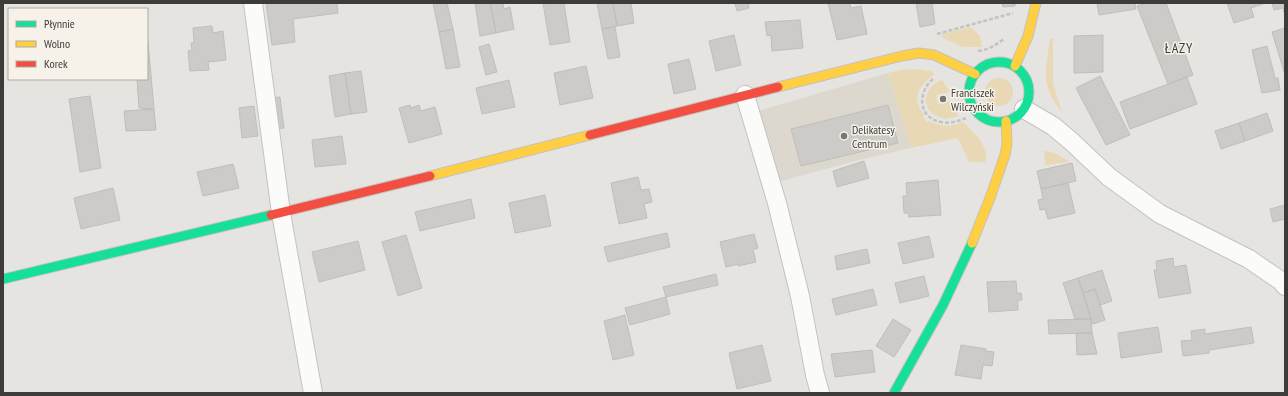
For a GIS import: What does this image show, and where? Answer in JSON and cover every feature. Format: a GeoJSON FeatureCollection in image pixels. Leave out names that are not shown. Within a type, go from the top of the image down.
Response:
{"type":"FeatureCollection","features":[{"type":"Feature","properties":{"kind":"street"},"geometry":{"type":"LineString","coordinates":[[254,3],[281,213],[313,393]]}},
{"type":"Feature","properties":{"kind":"street"},"geometry":{"type":"LineString","coordinates":[[1015,66],[1028,39],[1036,3]]}},
{"type":"Feature","properties":{"kind":"street"},"geometry":{"type":"LineString","coordinates":[[3,279],[281,213],[902,56],[919,53],[934,55],[975,74]]}},
{"type":"Feature","properties":{"kind":"street"},"geometry":{"type":"LineString","coordinates":[[1006,62],[1015,66],[1027,79],[1029,88],[1029,97],[1024,109],[1012,119],[1006,121],[992,121],[983,118],[976,111],[971,102],[969,93],[970,83],[975,74],[989,63],[1006,62]]}},
{"type":"Feature","properties":{"kind":"street"},"geometry":{"type":"LineString","coordinates":[[745,95],[777,203],[800,296],[820,393]]}},
{"type":"Feature","properties":{"kind":"street"},"geometry":{"type":"LineString","coordinates":[[1024,109],[1052,126],[1110,177],[1160,214],[1249,259],[1281,281],[1285,286]]}},
{"type":"Feature","properties":{"kind":"street"},"geometry":{"type":"LineString","coordinates":[[894,393],[907,372],[942,305],[972,242],[990,198],[1005,155],[1007,144],[1006,121]]}},
{"type":"Feature","properties":{"kind":"path"},"geometry":{"type":"LineString","coordinates":[[932,35],[1018,11]]}},
{"type":"Feature","properties":{"kind":"path"},"geometry":{"type":"LineString","coordinates":[[935,77],[929,82],[922,96],[924,110],[932,118],[940,122],[948,123],[966,118]]}},
{"type":"Feature","properties":{"kind":"shaded area"},"geometry":{"type":"Polygon","coordinates":[[[971,27],[980,36],[982,47],[962,47],[943,38],[942,34],[971,27]]]}},
{"type":"Feature","properties":{"kind":"shaded area"},"geometry":{"type":"Polygon","coordinates":[[[1053,38],[1053,84],[1062,112],[1050,93],[1046,77],[1050,39],[1053,38]]]}},
{"type":"Feature","properties":{"kind":"shaded area"},"geometry":{"type":"Polygon","coordinates":[[[918,69],[930,71],[935,74],[921,87],[918,92],[918,103],[920,109],[925,115],[923,117],[927,122],[929,121],[942,125],[954,125],[963,122],[983,145],[986,157],[985,162],[969,162],[958,138],[911,148],[888,73],[918,69]]]}},
{"type":"Feature","properties":{"kind":"shaded area"},"geometry":{"type":"Polygon","coordinates":[[[888,73],[911,148],[777,182],[758,111],[888,73]]]}},
{"type":"Feature","properties":{"kind":"shaded area"},"geometry":{"type":"Polygon","coordinates":[[[999,78],[1009,82],[1013,92],[1009,102],[999,106],[989,102],[985,92],[989,82],[999,78]]]}},
{"type":"Feature","properties":{"kind":"shaded area"},"geometry":{"type":"Polygon","coordinates":[[[942,80],[950,92],[936,95],[938,104],[953,101],[959,116],[944,119],[935,115],[927,106],[926,96],[932,86],[942,80]]]}},
{"type":"Feature","properties":{"kind":"shaded area"},"geometry":{"type":"Polygon","coordinates":[[[1044,151],[1051,152],[1070,162],[1045,165],[1044,151]]]}},
{"type":"Feature","properties":{"kind":"building"},"geometry":{"type":"Polygon","coordinates":[[[266,3],[337,3],[338,13],[293,19],[295,42],[272,45],[266,3]]]}},
{"type":"Feature","properties":{"kind":"building"},"geometry":{"type":"Polygon","coordinates":[[[433,3],[447,3],[453,29],[439,32],[433,3]]]}},
{"type":"Feature","properties":{"kind":"building"},"geometry":{"type":"Polygon","coordinates":[[[475,3],[490,3],[496,33],[480,36],[475,3]]]}},
{"type":"Feature","properties":{"kind":"building"},"geometry":{"type":"Polygon","coordinates":[[[490,3],[503,3],[504,9],[510,7],[514,29],[496,33],[490,3]]]}},
{"type":"Feature","properties":{"kind":"building"},"geometry":{"type":"Polygon","coordinates":[[[543,3],[564,3],[570,42],[550,45],[543,3]]]}},
{"type":"Feature","properties":{"kind":"building"},"geometry":{"type":"Polygon","coordinates":[[[597,3],[613,3],[617,26],[602,29],[597,3]]]}},
{"type":"Feature","properties":{"kind":"building"},"geometry":{"type":"Polygon","coordinates":[[[613,3],[631,3],[634,23],[617,26],[613,3]]]}},
{"type":"Feature","properties":{"kind":"building"},"geometry":{"type":"Polygon","coordinates":[[[735,3],[748,3],[749,8],[737,11],[735,3]]]}},
{"type":"Feature","properties":{"kind":"building"},"geometry":{"type":"Polygon","coordinates":[[[828,3],[850,3],[851,8],[861,6],[867,34],[837,40],[828,3]]]}},
{"type":"Feature","properties":{"kind":"building"},"geometry":{"type":"Polygon","coordinates":[[[916,3],[932,3],[935,24],[920,27],[916,3]]]}},
{"type":"Feature","properties":{"kind":"building"},"geometry":{"type":"Polygon","coordinates":[[[1002,3],[1015,3],[1015,6],[1003,7],[1002,3]]]}},
{"type":"Feature","properties":{"kind":"building"},"geometry":{"type":"Polygon","coordinates":[[[1097,3],[1135,3],[1136,9],[1099,15],[1097,3]]]}},
{"type":"Feature","properties":{"kind":"building"},"geometry":{"type":"Polygon","coordinates":[[[1146,3],[1166,3],[1193,75],[1168,84],[1137,6],[1146,3]]]}},
{"type":"Feature","properties":{"kind":"building"},"geometry":{"type":"Polygon","coordinates":[[[1227,3],[1263,4],[1251,8],[1254,17],[1234,23],[1227,3]]]}},
{"type":"Feature","properties":{"kind":"building"},"geometry":{"type":"Polygon","coordinates":[[[1272,3],[1285,3],[1285,16],[1283,8],[1274,10],[1272,3]]]}},
{"type":"Feature","properties":{"kind":"building"},"geometry":{"type":"Polygon","coordinates":[[[800,20],[803,48],[772,51],[771,35],[767,36],[765,22],[800,20]]]}},
{"type":"Feature","properties":{"kind":"building"},"geometry":{"type":"Polygon","coordinates":[[[212,26],[213,33],[223,31],[226,60],[208,62],[209,70],[190,71],[188,51],[192,50],[191,43],[194,43],[193,28],[212,26]]]}},
{"type":"Feature","properties":{"kind":"building"},"geometry":{"type":"Polygon","coordinates":[[[615,27],[620,57],[608,59],[602,29],[615,27]]]}},
{"type":"Feature","properties":{"kind":"building"},"geometry":{"type":"Polygon","coordinates":[[[1285,28],[1285,75],[1272,32],[1285,28]]]}},
{"type":"Feature","properties":{"kind":"building"},"geometry":{"type":"Polygon","coordinates":[[[453,29],[460,67],[446,69],[439,32],[453,29]]]}},
{"type":"Feature","properties":{"kind":"building"},"geometry":{"type":"Polygon","coordinates":[[[734,35],[741,65],[716,71],[709,41],[734,35]]]}},
{"type":"Feature","properties":{"kind":"building"},"geometry":{"type":"Polygon","coordinates":[[[1103,35],[1103,72],[1074,73],[1074,36],[1103,35]]]}},
{"type":"Feature","properties":{"kind":"building"},"geometry":{"type":"Polygon","coordinates":[[[148,42],[154,109],[139,108],[137,80],[148,80],[148,42]]]}},
{"type":"Feature","properties":{"kind":"building"},"geometry":{"type":"Polygon","coordinates":[[[489,44],[497,72],[486,75],[479,47],[489,44]]]}},
{"type":"Feature","properties":{"kind":"building"},"geometry":{"type":"Polygon","coordinates":[[[1267,46],[1275,78],[1278,78],[1280,90],[1262,93],[1252,50],[1267,46]]]}},
{"type":"Feature","properties":{"kind":"building"},"geometry":{"type":"Polygon","coordinates":[[[689,59],[696,89],[674,94],[668,64],[689,59]]]}},
{"type":"Feature","properties":{"kind":"building"},"geometry":{"type":"Polygon","coordinates":[[[586,66],[593,98],[560,105],[554,73],[586,66]]]}},
{"type":"Feature","properties":{"kind":"building"},"geometry":{"type":"Polygon","coordinates":[[[361,71],[367,112],[351,114],[345,73],[361,71]]]}},
{"type":"Feature","properties":{"kind":"building"},"geometry":{"type":"Polygon","coordinates":[[[345,73],[351,114],[335,117],[329,76],[345,73]]]}},
{"type":"Feature","properties":{"kind":"building"},"geometry":{"type":"Polygon","coordinates":[[[1100,76],[1130,135],[1106,145],[1076,88],[1100,76]]]}},
{"type":"Feature","properties":{"kind":"building"},"geometry":{"type":"Polygon","coordinates":[[[1187,77],[1197,104],[1130,129],[1120,102],[1187,77]]]}},
{"type":"Feature","properties":{"kind":"building"},"geometry":{"type":"Polygon","coordinates":[[[509,80],[515,107],[482,114],[476,88],[509,80]]]}},
{"type":"Feature","properties":{"kind":"building"},"geometry":{"type":"Polygon","coordinates":[[[90,96],[101,168],[80,172],[69,99],[90,96]]]}},
{"type":"Feature","properties":{"kind":"building"},"geometry":{"type":"Polygon","coordinates":[[[280,97],[284,128],[273,129],[270,98],[280,97]]]}},
{"type":"Feature","properties":{"kind":"building"},"geometry":{"type":"Polygon","coordinates":[[[410,105],[411,108],[419,105],[421,111],[435,107],[442,134],[409,143],[399,108],[410,105]]]}},
{"type":"Feature","properties":{"kind":"building","name":"Delikatesy Centrum"},"geometry":{"type":"Polygon","coordinates":[[[888,105],[898,143],[801,166],[791,129],[888,105]]]}},
{"type":"Feature","properties":{"kind":"building"},"geometry":{"type":"Polygon","coordinates":[[[254,106],[258,136],[242,138],[239,108],[254,106]]]}},
{"type":"Feature","properties":{"kind":"building"},"geometry":{"type":"Polygon","coordinates":[[[154,109],[156,130],[126,131],[124,111],[154,109]]]}},
{"type":"Feature","properties":{"kind":"building"},"geometry":{"type":"Polygon","coordinates":[[[1267,113],[1273,131],[1245,141],[1239,123],[1267,113]]]}},
{"type":"Feature","properties":{"kind":"building"},"geometry":{"type":"Polygon","coordinates":[[[1239,123],[1245,141],[1221,149],[1215,131],[1239,123]]]}},
{"type":"Feature","properties":{"kind":"building"},"geometry":{"type":"Polygon","coordinates":[[[342,136],[346,164],[315,167],[312,140],[342,136]]]}},
{"type":"Feature","properties":{"kind":"building"},"geometry":{"type":"Polygon","coordinates":[[[864,161],[869,178],[837,187],[833,171],[864,161]]]}},
{"type":"Feature","properties":{"kind":"building"},"geometry":{"type":"Polygon","coordinates":[[[1072,163],[1076,181],[1041,189],[1037,171],[1072,163]]]}},
{"type":"Feature","properties":{"kind":"building"},"geometry":{"type":"Polygon","coordinates":[[[233,164],[239,188],[203,196],[197,172],[233,164]]]}},
{"type":"Feature","properties":{"kind":"building"},"geometry":{"type":"Polygon","coordinates":[[[638,177],[641,190],[649,189],[652,202],[644,204],[647,218],[619,224],[611,183],[638,177]]]}},
{"type":"Feature","properties":{"kind":"building"},"geometry":{"type":"Polygon","coordinates":[[[938,180],[941,215],[909,217],[908,213],[904,213],[903,196],[907,196],[906,183],[938,180]]]}},
{"type":"Feature","properties":{"kind":"building"},"geometry":{"type":"Polygon","coordinates":[[[1068,183],[1075,213],[1048,219],[1045,209],[1040,210],[1038,200],[1043,199],[1041,189],[1068,183]]]}},
{"type":"Feature","properties":{"kind":"building"},"geometry":{"type":"Polygon","coordinates":[[[113,188],[120,220],[81,229],[74,198],[113,188]]]}},
{"type":"Feature","properties":{"kind":"building"},"geometry":{"type":"Polygon","coordinates":[[[545,195],[551,226],[515,233],[509,203],[545,195]]]}},
{"type":"Feature","properties":{"kind":"building"},"geometry":{"type":"Polygon","coordinates":[[[471,199],[475,218],[420,231],[415,212],[471,199]]]}},
{"type":"Feature","properties":{"kind":"building"},"geometry":{"type":"Polygon","coordinates":[[[1285,205],[1285,219],[1273,222],[1270,209],[1285,205]]]}},
{"type":"Feature","properties":{"kind":"building"},"geometry":{"type":"Polygon","coordinates":[[[667,233],[670,247],[608,262],[604,247],[667,233]]]}},
{"type":"Feature","properties":{"kind":"building"},"geometry":{"type":"Polygon","coordinates":[[[754,234],[758,248],[753,250],[756,262],[726,267],[720,242],[754,234]]]}},
{"type":"Feature","properties":{"kind":"building"},"geometry":{"type":"Polygon","coordinates":[[[406,235],[422,288],[398,296],[382,242],[406,235]]]}},
{"type":"Feature","properties":{"kind":"building"},"geometry":{"type":"Polygon","coordinates":[[[929,236],[934,257],[903,264],[898,243],[929,236]]]}},
{"type":"Feature","properties":{"kind":"building"},"geometry":{"type":"Polygon","coordinates":[[[358,241],[365,270],[319,282],[312,252],[358,241]]]}},
{"type":"Feature","properties":{"kind":"building"},"geometry":{"type":"Polygon","coordinates":[[[867,249],[870,263],[837,270],[835,256],[867,249]]]}},
{"type":"Feature","properties":{"kind":"building"},"geometry":{"type":"Polygon","coordinates":[[[1173,258],[1174,267],[1186,265],[1191,293],[1159,298],[1154,270],[1157,270],[1156,261],[1173,258]]]}},
{"type":"Feature","properties":{"kind":"building"},"geometry":{"type":"Polygon","coordinates":[[[1102,270],[1112,301],[1100,305],[1095,289],[1083,293],[1078,278],[1102,270]]]}},
{"type":"Feature","properties":{"kind":"building"},"geometry":{"type":"Polygon","coordinates":[[[716,274],[718,285],[666,297],[663,287],[716,274]]]}},
{"type":"Feature","properties":{"kind":"building"},"geometry":{"type":"Polygon","coordinates":[[[924,276],[929,296],[900,303],[895,283],[924,276]]]}},
{"type":"Feature","properties":{"kind":"building"},"geometry":{"type":"Polygon","coordinates":[[[1078,278],[1091,319],[1075,319],[1063,283],[1078,278]]]}},
{"type":"Feature","properties":{"kind":"building"},"geometry":{"type":"Polygon","coordinates":[[[1016,281],[1017,293],[1021,293],[1022,300],[1018,300],[1018,310],[989,312],[987,282],[1016,281]]]}},
{"type":"Feature","properties":{"kind":"building"},"geometry":{"type":"Polygon","coordinates":[[[873,289],[877,305],[836,315],[832,299],[873,289]]]}},
{"type":"Feature","properties":{"kind":"building"},"geometry":{"type":"Polygon","coordinates":[[[1095,289],[1105,320],[1093,324],[1083,293],[1095,289]]]}},
{"type":"Feature","properties":{"kind":"building"},"geometry":{"type":"Polygon","coordinates":[[[666,297],[670,314],[630,325],[625,308],[666,297]]]}},
{"type":"Feature","properties":{"kind":"building"},"geometry":{"type":"Polygon","coordinates":[[[625,315],[634,355],[613,360],[604,321],[625,315]]]}},
{"type":"Feature","properties":{"kind":"building"},"geometry":{"type":"Polygon","coordinates":[[[893,319],[911,330],[894,357],[876,346],[893,319]]]}},
{"type":"Feature","properties":{"kind":"building"},"geometry":{"type":"Polygon","coordinates":[[[1091,319],[1092,333],[1049,334],[1048,320],[1091,319]]]}},
{"type":"Feature","properties":{"kind":"building"},"geometry":{"type":"Polygon","coordinates":[[[1158,327],[1162,352],[1121,358],[1118,333],[1158,327]]]}},
{"type":"Feature","properties":{"kind":"building"},"geometry":{"type":"Polygon","coordinates":[[[1251,327],[1254,343],[1209,350],[1209,353],[1183,356],[1181,341],[1192,340],[1191,331],[1205,329],[1205,334],[1251,327]]]}},
{"type":"Feature","properties":{"kind":"building"},"geometry":{"type":"Polygon","coordinates":[[[1076,333],[1092,333],[1097,354],[1077,355],[1076,333]]]}},
{"type":"Feature","properties":{"kind":"building"},"geometry":{"type":"Polygon","coordinates":[[[762,345],[771,381],[737,389],[729,353],[762,345]]]}},
{"type":"Feature","properties":{"kind":"building"},"geometry":{"type":"Polygon","coordinates":[[[961,345],[986,349],[985,351],[994,352],[992,366],[983,365],[981,379],[955,375],[961,345]]]}},
{"type":"Feature","properties":{"kind":"building"},"geometry":{"type":"Polygon","coordinates":[[[872,350],[875,372],[835,377],[831,354],[872,350]]]}},
{"type":"Feature","properties":{"kind":"traffic: fast"},"geometry":{"type":"LineString","coordinates":[[999,62],[1016,67],[1024,75],[1029,92],[1024,109],[1016,117],[999,122],[982,117],[974,109],[969,92],[974,75],[982,67],[999,62]]}},
{"type":"Feature","properties":{"kind":"traffic: fast"},"geometry":{"type":"LineString","coordinates":[[3,279],[271,215]]}},
{"type":"Feature","properties":{"kind":"traffic: fast"},"geometry":{"type":"LineString","coordinates":[[894,393],[943,305],[972,243]]}},
{"type":"Feature","properties":{"kind":"traffic: slow"},"geometry":{"type":"LineString","coordinates":[[1015,66],[1028,36],[1036,3]]}},
{"type":"Feature","properties":{"kind":"traffic: slow"},"geometry":{"type":"LineString","coordinates":[[778,87],[919,53],[934,55],[975,74]]}},
{"type":"Feature","properties":{"kind":"traffic: slow"},"geometry":{"type":"LineString","coordinates":[[972,243],[1005,155],[1007,144],[1006,121]]}},
{"type":"Feature","properties":{"kind":"traffic: slow"},"geometry":{"type":"LineString","coordinates":[[430,176],[590,135]]}},
{"type":"Feature","properties":{"kind":"traffic: jam"},"geometry":{"type":"LineString","coordinates":[[590,135],[778,87]]}},
{"type":"Feature","properties":{"kind":"traffic: jam"},"geometry":{"type":"LineString","coordinates":[[271,215],[430,176]]}},
{"type":"Feature","properties":{"kind":"place","name":"Franciszek Wilczyński"},"geometry":{"type":"Point","coordinates":[943,99]}},
{"type":"Feature","properties":{"kind":"place","name":"Delikatesy Centrum"},"geometry":{"type":"Point","coordinates":[844,136]}},
{"type":"Feature","properties":{"kind":"district","name":"ŁAZY"},"geometry":{"type":"Point","coordinates":[1179,48]}}]}
